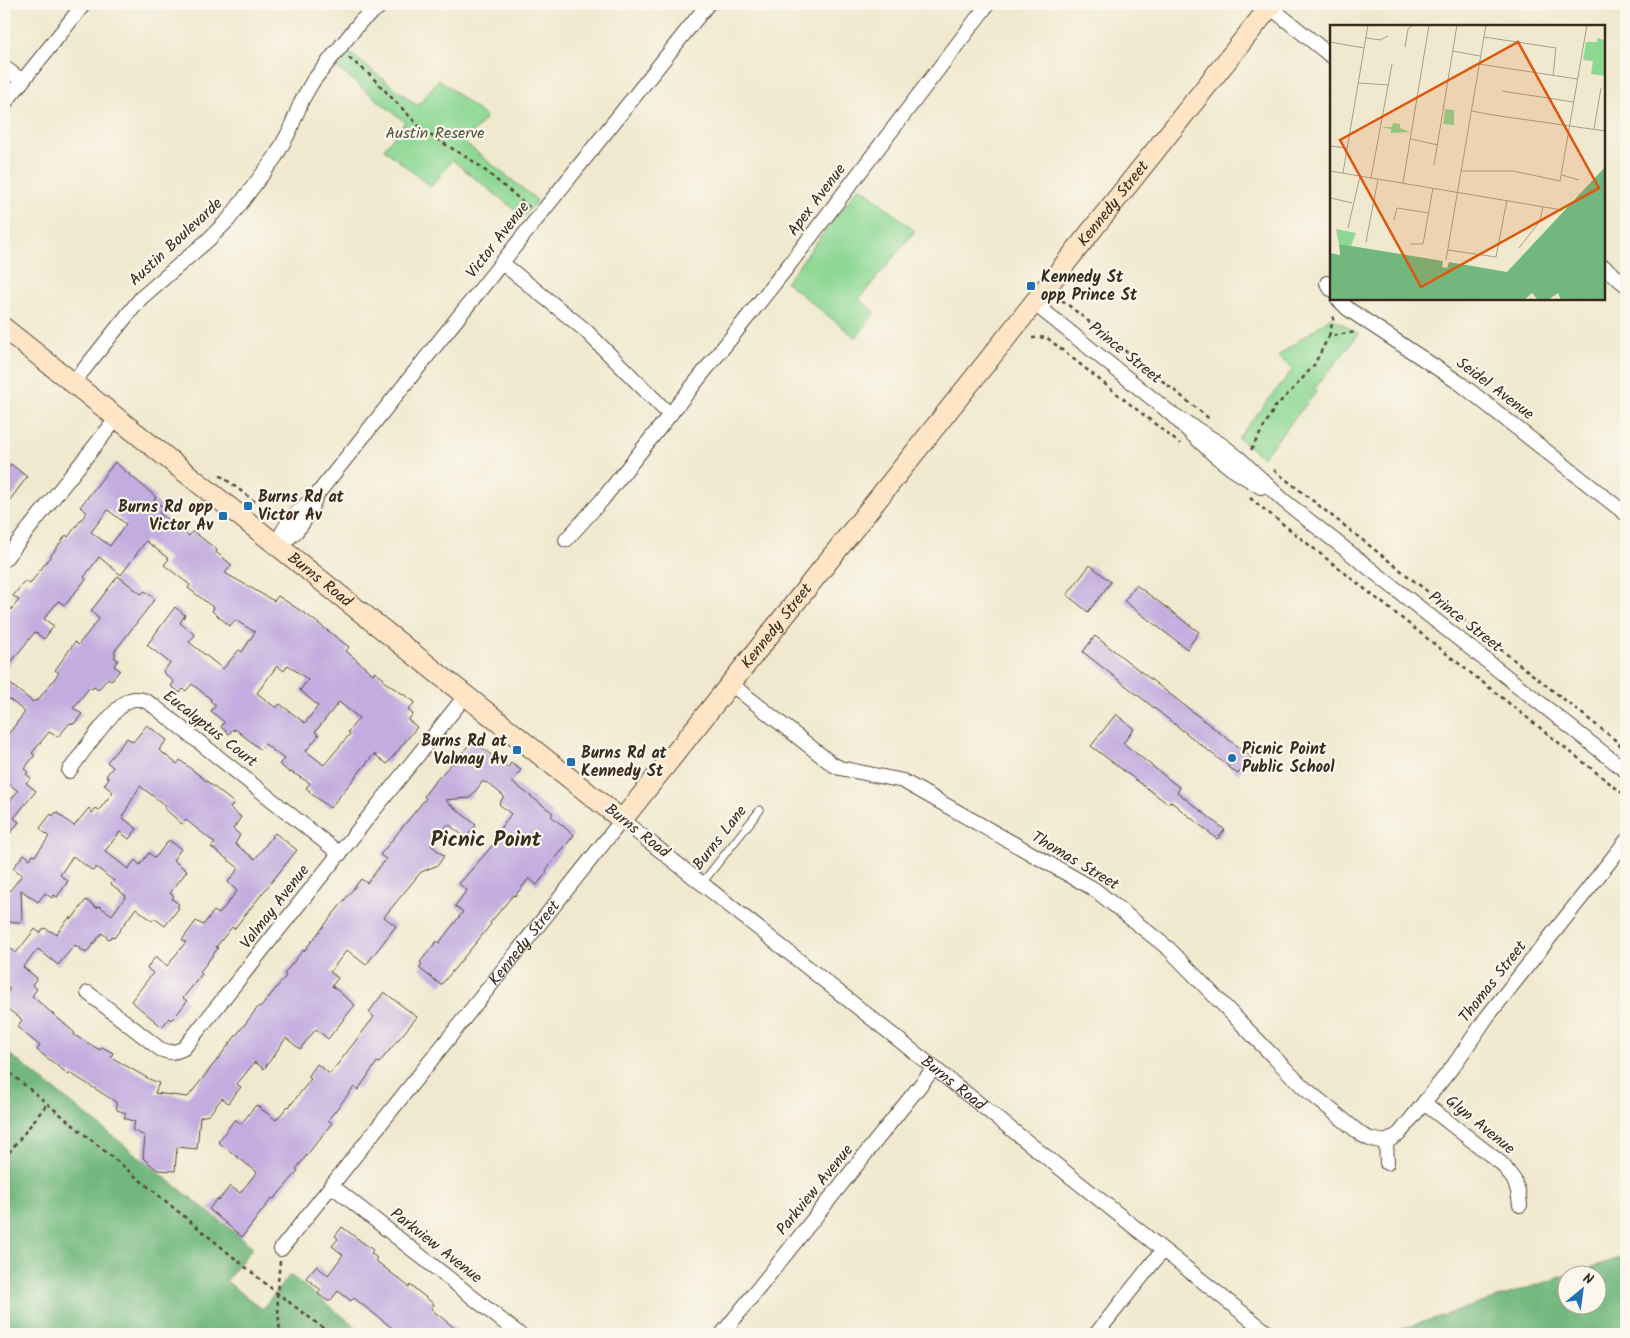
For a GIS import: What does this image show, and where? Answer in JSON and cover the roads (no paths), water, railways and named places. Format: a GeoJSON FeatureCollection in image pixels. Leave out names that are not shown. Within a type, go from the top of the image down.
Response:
{"type":"FeatureCollection","features":[{"type":"Feature","properties":{"kind":"street"},"geometry":{"type":"LineString","coordinates":[[4,104],[84,4]]}},
{"type":"Feature","properties":{"kind":"street","name":"Austin Boulevarde"},"geometry":{"type":"LineString","coordinates":[[73,383],[141,298],[208,240],[229,219],[276,156],[313,81],[361,20],[383,4]]}},
{"type":"Feature","properties":{"kind":"street","name":"Victor Avenue"},"geometry":{"type":"LineString","coordinates":[[277,545],[281,532],[297,512],[315,497],[708,4]]}},
{"type":"Feature","properties":{"kind":"street","name":"Apex Avenue"},"geometry":{"type":"LineString","coordinates":[[566,540],[602,500],[807,242],[988,4]]}},
{"type":"Feature","properties":{"kind":"street"},"geometry":{"type":"LineString","coordinates":[[1271,5],[1330,55]]}},
{"type":"Feature","properties":{"kind":"street","name":"Kennedy Street"},"geometry":{"type":"LineString","coordinates":[[281,1248],[1035,304],[1271,5]]}},
{"type":"Feature","properties":{"kind":"street"},"geometry":{"type":"LineString","coordinates":[[4,67],[22,81]]}},
{"type":"Feature","properties":{"kind":"street"},"geometry":{"type":"LineString","coordinates":[[502,263],[590,334],[670,415]]}},
{"type":"Feature","properties":{"kind":"street"},"geometry":{"type":"LineString","coordinates":[[1605,268],[1626,285]]}},
{"type":"Feature","properties":{"kind":"street","name":"Seidel Avenue"},"geometry":{"type":"LineString","coordinates":[[1339,300],[1348,309],[1461,384],[1626,514]]}},
{"type":"Feature","properties":{"kind":"street","name":"Prince Street"},"geometry":{"type":"LineString","coordinates":[[1035,304],[1169,412],[1232,470],[1283,500],[1626,771]]}},
{"type":"Feature","properties":{"kind":"street","name":"Burns Road"},"geometry":{"type":"LineString","coordinates":[[4,328],[1270,1334]]}},
{"type":"Feature","properties":{"kind":"street"},"geometry":{"type":"LineString","coordinates":[[4,560],[117,418]]}},
{"type":"Feature","properties":{"kind":"street","name":"Thomas Street"},"geometry":{"type":"LineString","coordinates":[[731,684],[832,764],[840,768],[893,778],[903,782],[1094,889],[1173,952],[1310,1093],[1362,1135],[1370,1139],[1386,1142],[1399,1134],[1424,1103],[1454,1065],[1486,1017],[1626,842]]}},
{"type":"Feature","properties":{"kind":"street","name":"Valmay Avenue"},"geometry":{"type":"LineString","coordinates":[[88,993],[153,1044],[166,1052],[178,1052],[190,1042],[466,695]]}},
{"type":"Feature","properties":{"kind":"street","name":"Eucalyptus Court"},"geometry":{"type":"LineString","coordinates":[[69,771],[120,707],[132,700],[140,699],[155,707],[340,854]]}},
{"type":"Feature","properties":{"kind":"street","name":"Parkview Avenue"},"geometry":{"type":"LineString","coordinates":[[722,1334],[934,1068]]}},
{"type":"Feature","properties":{"kind":"street","name":"Glyn Avenue"},"geometry":{"type":"LineString","coordinates":[[1424,1103],[1502,1164],[1514,1180],[1520,1205]]}},
{"type":"Feature","properties":{"kind":"street"},"geometry":{"type":"LineString","coordinates":[[1386,1142],[1387,1164]]}},
{"type":"Feature","properties":{"kind":"street","name":"Parkview Avenue"},"geometry":{"type":"LineString","coordinates":[[331,1185],[519,1334]]}},
{"type":"Feature","properties":{"kind":"street"},"geometry":{"type":"LineString","coordinates":[[1096,1334],[1163,1250]]}},
{"type":"Feature","properties":{"kind":"lane","name":"Burns Lane"},"geometry":{"type":"LineString","coordinates":[[702,883],[760,810]]}},
{"type":"Feature","properties":{"kind":"place","name":"Kennedy St opp Prince St"},"geometry":{"type":"Point","coordinates":[1031,286]}},
{"type":"Feature","properties":{"kind":"place","name":"Burns Rd at Victor Av"},"geometry":{"type":"Point","coordinates":[248,506]}},
{"type":"Feature","properties":{"kind":"place","name":"Burns Rd opp Victor Av"},"geometry":{"type":"Point","coordinates":[223,516]}},
{"type":"Feature","properties":{"kind":"place","name":"Burns Rd at Valmay Av"},"geometry":{"type":"Point","coordinates":[517,750]}},
{"type":"Feature","properties":{"kind":"place","name":"Picnic Point Public School"},"geometry":{"type":"Point","coordinates":[1232,758]}},
{"type":"Feature","properties":{"kind":"place","name":"Burns Rd at Kennedy St"},"geometry":{"type":"Point","coordinates":[571,762]}},
{"type":"Feature","properties":{"kind":"district","name":"Picnic Point"},"geometry":{"type":"Point","coordinates":[486,840]}},
{"type":"Feature","properties":{"kind":"park label","name":"Austin Reserve"},"geometry":{"type":"Point","coordinates":[435,133]}}]}
